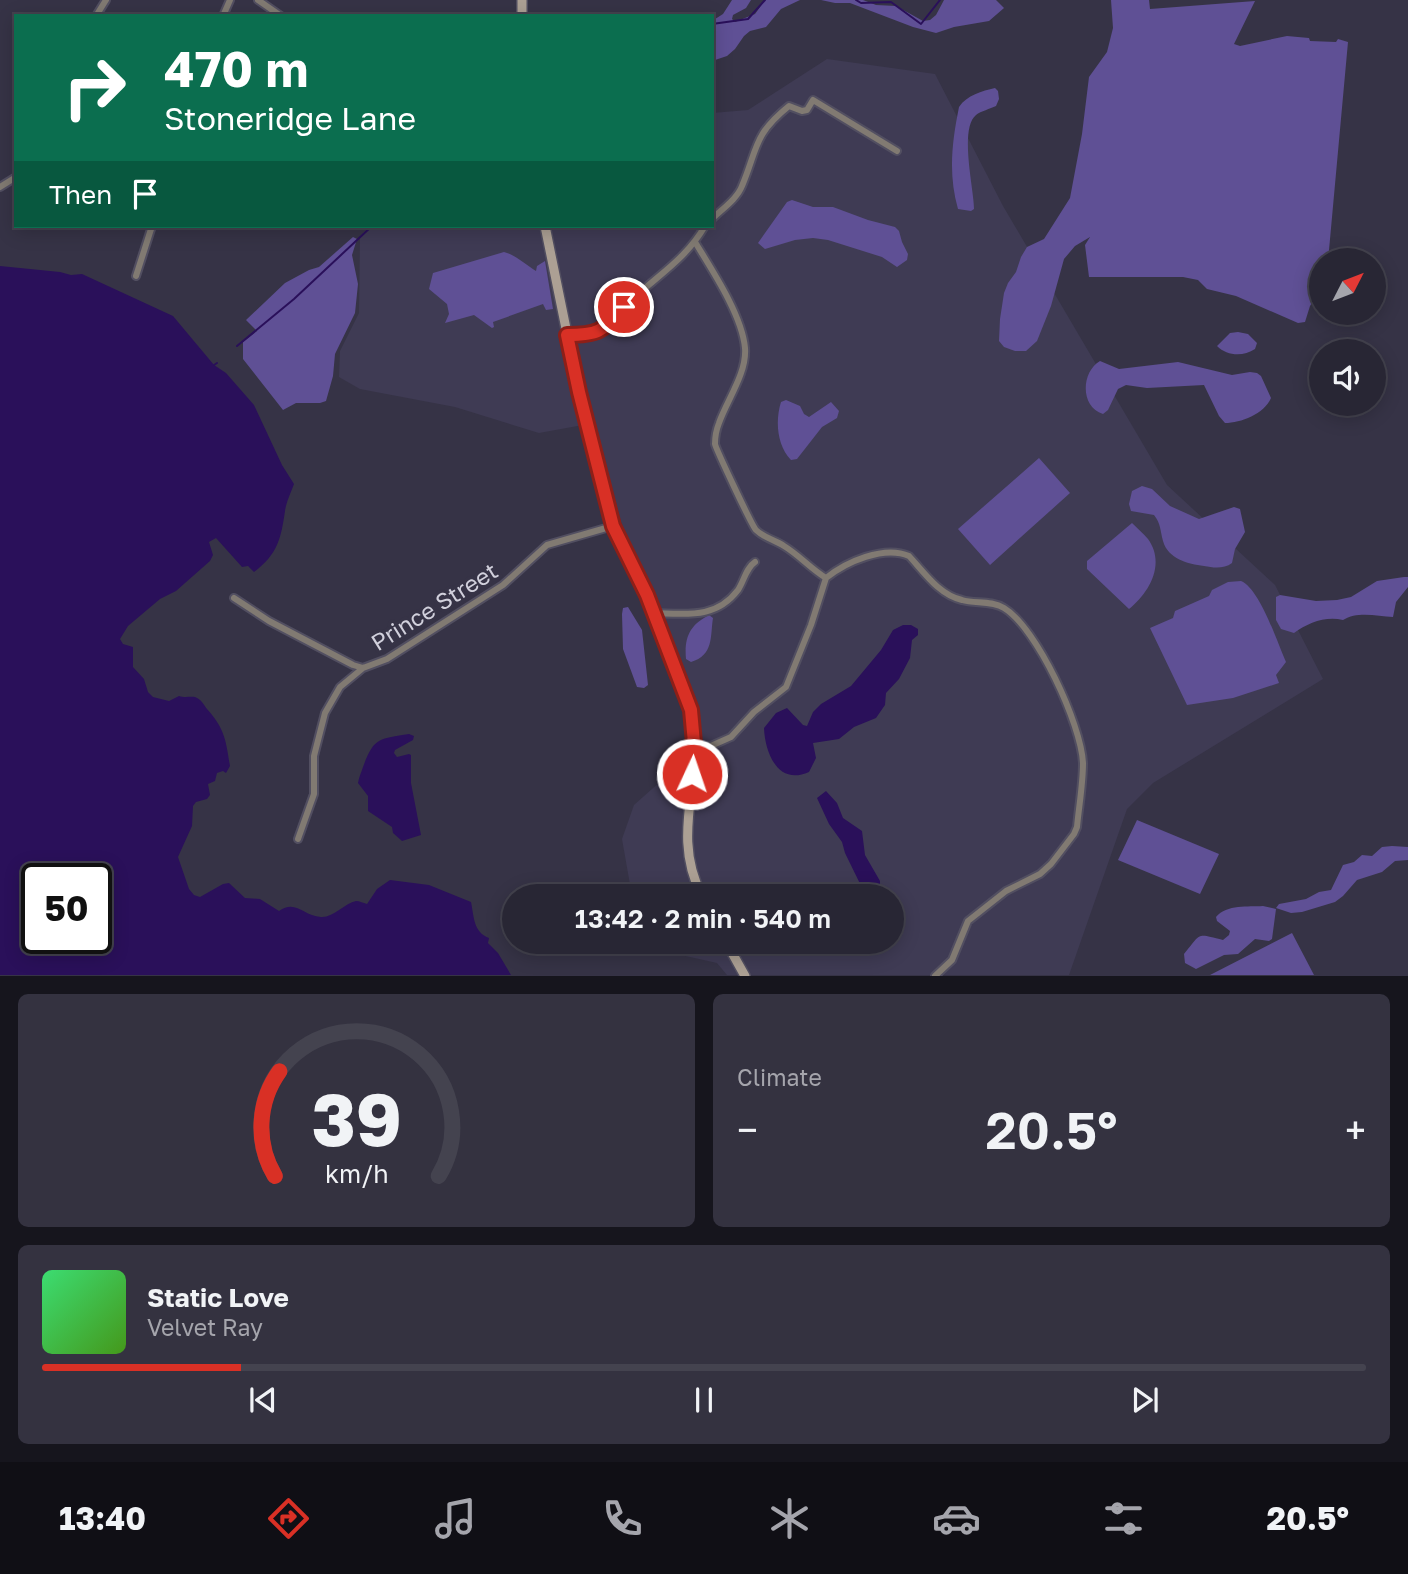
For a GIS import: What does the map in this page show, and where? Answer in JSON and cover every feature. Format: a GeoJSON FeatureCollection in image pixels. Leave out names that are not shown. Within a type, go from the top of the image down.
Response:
{"type":"FeatureCollection","features":[{"type":"Feature","properties":{"kind":"main road"},"geometry":{"type":"LineString","coordinates":[[545,228],[579,392],[613,526],[655,614],[691,710],[695,754],[687,821],[687,851],[697,884]]}},
{"type":"Feature","properties":{"kind":"main road"},"geometry":{"type":"LineString","coordinates":[[733,954],[745,975]]}},
{"type":"Feature","properties":{"kind":"street"},"geometry":{"type":"LineString","coordinates":[[258,0],[278,14]]}},
{"type":"Feature","properties":{"kind":"street"},"geometry":{"type":"LineString","coordinates":[[714,217],[742,187],[753,150],[762,132],[789,106],[807,110],[813,100],[897,151]]}},
{"type":"Feature","properties":{"kind":"street"},"geometry":{"type":"LineString","coordinates":[[136,275],[151,228]]}},
{"type":"Feature","properties":{"kind":"street"},"geometry":{"type":"LineString","coordinates":[[567,335],[592,334],[603,328],[679,260],[704,228]]}},
{"type":"Feature","properties":{"kind":"street"},"geometry":{"type":"LineString","coordinates":[[695,242],[732,309],[745,344],[745,355],[718,424],[715,444],[755,529],[764,537],[785,547],[826,578]]}},
{"type":"Feature","properties":{"kind":"street","name":"Prince Street"},"geometry":{"type":"LineString","coordinates":[[234,598],[291,633],[363,668],[387,659],[490,594],[547,545],[613,526]]}},
{"type":"Feature","properties":{"kind":"street"},"geometry":{"type":"LineString","coordinates":[[695,754],[731,737],[754,712],[786,687],[811,625],[826,578],[860,560],[883,553],[902,553],[909,556],[949,595],[963,601],[1001,606],[1022,625],[1062,692],[1078,737],[1083,761],[1077,827],[1040,874],[1006,891],[968,920],[952,960],[935,975]]}},
{"type":"Feature","properties":{"kind":"street"},"geometry":{"type":"LineString","coordinates":[[655,614],[697,614],[720,608],[738,590],[749,566],[755,562]]}},
{"type":"Feature","properties":{"kind":"street"},"geometry":{"type":"LineString","coordinates":[[298,839],[314,794],[314,756],[325,713],[341,687],[363,668]]}},
{"type":"Feature","properties":{"kind":"shaded area"},"geometry":{"type":"Polygon","coordinates":[[[732,0],[751,0],[746,8],[733,15],[735,22],[755,14],[765,0],[800,0],[781,9],[766,27],[750,31],[727,56],[715,60],[714,20],[723,14],[732,0]]]}},
{"type":"Feature","properties":{"kind":"shaded area"},"geometry":{"type":"Polygon","coordinates":[[[821,0],[863,0],[876,5],[896,6],[923,21],[936,15],[944,0],[996,0],[1004,8],[989,21],[936,33],[850,3],[821,0]]]}},
{"type":"Feature","properties":{"kind":"shaded area"},"geometry":{"type":"Polygon","coordinates":[[[1111,0],[1149,0],[1150,9],[1255,1],[1234,44],[1240,46],[1287,36],[1309,38],[1310,41],[1336,42],[1338,39],[1348,42],[1329,248],[1309,248],[1309,309],[1305,322],[1298,323],[1236,296],[1207,289],[1198,280],[1183,277],[1089,277],[1085,245],[1090,237],[1075,246],[1064,259],[1051,306],[1037,341],[1026,351],[1015,351],[1004,347],[999,341],[1004,293],[1008,283],[1027,247],[1044,239],[1070,198],[1089,77],[1107,52],[1113,28],[1111,0]]]}},
{"type":"Feature","properties":{"kind":"shaded area"},"geometry":{"type":"Polygon","coordinates":[[[827,59],[935,74],[1003,206],[1167,485],[1275,585],[1323,679],[1153,783],[1127,809],[1069,975],[727,975],[717,963],[677,954],[904,954],[904,884],[630,884],[622,839],[634,805],[670,773],[689,766],[700,714],[621,522],[594,423],[539,433],[455,407],[360,389],[339,377],[340,351],[359,313],[360,236],[368,228],[714,228],[714,113],[748,110],[827,59]]]}},
{"type":"Feature","properties":{"kind":"shaded area"},"geometry":{"type":"Polygon","coordinates":[[[995,88],[999,99],[996,106],[976,115],[971,122],[969,133],[974,209],[958,209],[952,158],[959,107],[970,97],[995,88]]]}},
{"type":"Feature","properties":{"kind":"shaded area"},"geometry":{"type":"Polygon","coordinates":[[[792,200],[813,207],[833,207],[895,227],[908,254],[907,260],[897,267],[882,257],[813,238],[765,249],[758,243],[787,202],[792,200]]]}},
{"type":"Feature","properties":{"kind":"shaded area"},"geometry":{"type":"Polygon","coordinates":[[[353,237],[357,239],[352,255],[358,284],[355,313],[335,354],[333,376],[326,401],[296,403],[283,410],[243,359],[243,342],[257,331],[246,320],[285,283],[319,267],[353,237]]]}},
{"type":"Feature","properties":{"kind":"shaded area"},"geometry":{"type":"Polygon","coordinates":[[[504,252],[536,271],[537,266],[545,261],[553,309],[546,310],[543,304],[493,322],[492,328],[474,315],[445,323],[449,314],[447,304],[429,289],[433,273],[504,252]]]}},
{"type":"Feature","properties":{"kind":"shaded area"},"geometry":{"type":"Polygon","coordinates":[[[0,266],[82,274],[173,316],[214,365],[226,373],[254,405],[282,465],[294,484],[277,545],[262,565],[254,572],[248,566],[242,567],[216,538],[209,542],[213,555],[210,561],[176,591],[160,599],[128,626],[120,639],[123,644],[133,647],[133,667],[144,679],[148,692],[153,697],[169,701],[179,696],[197,698],[218,723],[226,742],[230,766],[226,773],[217,773],[215,781],[208,784],[210,795],[207,799],[196,802],[193,806],[192,826],[178,857],[189,889],[200,897],[229,883],[245,898],[260,899],[279,911],[295,907],[315,916],[325,917],[356,901],[367,904],[377,889],[390,880],[429,885],[471,902],[477,928],[489,938],[488,943],[498,953],[511,975],[0,975],[0,266]]]}},
{"type":"Feature","properties":{"kind":"shaded area"},"geometry":{"type":"Polygon","coordinates":[[[1230,333],[1248,334],[1257,343],[1255,349],[1235,354],[1225,352],[1217,346],[1230,333]]]}},
{"type":"Feature","properties":{"kind":"shaded area"},"geometry":{"type":"Polygon","coordinates":[[[1100,361],[1119,369],[1178,362],[1232,375],[1257,373],[1271,398],[1263,409],[1251,416],[1225,423],[1204,385],[1147,388],[1126,385],[1118,389],[1108,410],[1103,414],[1090,404],[1086,389],[1089,373],[1100,361]]]}},
{"type":"Feature","properties":{"kind":"shaded area"},"geometry":{"type":"Polygon","coordinates":[[[786,400],[800,406],[809,417],[831,402],[839,411],[837,418],[822,427],[797,459],[791,460],[780,441],[778,425],[781,402],[786,400]]]}},
{"type":"Feature","properties":{"kind":"shaded area"},"geometry":{"type":"Polygon","coordinates":[[[1039,458],[1070,493],[990,565],[958,529],[1039,458]]]}},
{"type":"Feature","properties":{"kind":"shaded area"},"geometry":{"type":"Polygon","coordinates":[[[1142,486],[1152,489],[1170,506],[1199,519],[1234,507],[1240,509],[1245,532],[1235,549],[1232,563],[1222,567],[1192,564],[1179,560],[1169,552],[1154,515],[1131,511],[1129,504],[1132,491],[1142,486]]]}},
{"type":"Feature","properties":{"kind":"shaded area"},"geometry":{"type":"Polygon","coordinates":[[[1132,523],[1148,539],[1153,549],[1155,568],[1149,586],[1129,609],[1087,569],[1087,561],[1132,523]]]}},
{"type":"Feature","properties":{"kind":"shaded area"},"geometry":{"type":"Polygon","coordinates":[[[1408,577],[1408,587],[1396,602],[1393,617],[1361,615],[1343,620],[1323,620],[1311,623],[1294,633],[1281,629],[1276,620],[1276,597],[1280,595],[1316,601],[1337,600],[1351,597],[1377,581],[1408,577]]]}},
{"type":"Feature","properties":{"kind":"shaded area"},"geometry":{"type":"Polygon","coordinates":[[[1241,581],[1255,594],[1286,662],[1276,675],[1279,683],[1233,698],[1187,705],[1150,628],[1173,618],[1175,611],[1209,596],[1212,590],[1228,582],[1241,581]]]}},
{"type":"Feature","properties":{"kind":"shaded area"},"geometry":{"type":"Polygon","coordinates":[[[628,607],[642,630],[648,685],[644,688],[637,687],[623,649],[622,614],[623,608],[628,607]]]}},
{"type":"Feature","properties":{"kind":"shaded area"},"geometry":{"type":"Polygon","coordinates":[[[709,615],[713,618],[707,650],[704,655],[691,662],[686,659],[687,638],[697,623],[709,615]]]}},
{"type":"Feature","properties":{"kind":"shaded area"},"geometry":{"type":"Polygon","coordinates":[[[903,625],[918,629],[918,635],[912,640],[910,658],[899,679],[886,693],[885,705],[876,718],[854,727],[839,739],[813,743],[816,758],[809,772],[789,775],[781,771],[775,765],[767,747],[764,728],[776,713],[787,708],[807,726],[813,712],[851,686],[881,650],[893,630],[903,625]]]}},
{"type":"Feature","properties":{"kind":"shaded area"},"geometry":{"type":"Polygon","coordinates":[[[409,734],[414,736],[413,740],[394,753],[397,757],[411,755],[411,783],[421,835],[402,841],[393,833],[392,827],[368,811],[368,796],[358,783],[374,745],[384,739],[409,734]]]}},
{"type":"Feature","properties":{"kind":"shaded area"},"geometry":{"type":"Polygon","coordinates":[[[826,791],[837,803],[843,818],[862,831],[865,855],[880,884],[860,884],[842,842],[829,824],[817,798],[826,791]]]}},
{"type":"Feature","properties":{"kind":"shaded area"},"geometry":{"type":"Polygon","coordinates":[[[1137,820],[1219,854],[1200,894],[1118,860],[1137,820]]]}},
{"type":"Feature","properties":{"kind":"shaded area"},"geometry":{"type":"Polygon","coordinates":[[[1382,847],[1408,847],[1408,860],[1395,861],[1382,872],[1357,880],[1335,902],[1302,912],[1291,913],[1276,908],[1279,904],[1306,899],[1319,892],[1331,890],[1343,865],[1354,862],[1362,855],[1372,856],[1382,847]]]}},
{"type":"Feature","properties":{"kind":"shaded area"},"geometry":{"type":"Polygon","coordinates":[[[1263,906],[1276,909],[1272,939],[1255,939],[1238,954],[1224,955],[1196,969],[1185,963],[1184,954],[1200,936],[1223,940],[1229,935],[1230,931],[1217,921],[1216,917],[1221,913],[1238,907],[1263,906]]]}},
{"type":"Feature","properties":{"kind":"shaded area"},"geometry":{"type":"Polygon","coordinates":[[[1292,933],[1314,975],[1210,975],[1292,933]]]}},
{"type":"Feature","properties":{"kind":"waterway"},"geometry":{"type":"LineString","coordinates":[[714,24],[748,19],[765,0]]}},
{"type":"Feature","properties":{"kind":"waterway"},"geometry":{"type":"LineString","coordinates":[[856,0],[861,3],[891,2],[921,24],[940,0]]}},
{"type":"Feature","properties":{"kind":"waterway"},"geometry":{"type":"LineString","coordinates":[[237,346],[294,299],[370,228]]}},
{"type":"Feature","properties":{"kind":"route"},"geometry":{"type":"LineString","coordinates":[[624,307],[608,324],[592,334],[567,335],[607,508],[655,614],[691,710],[695,754],[692,774]]}}]}
